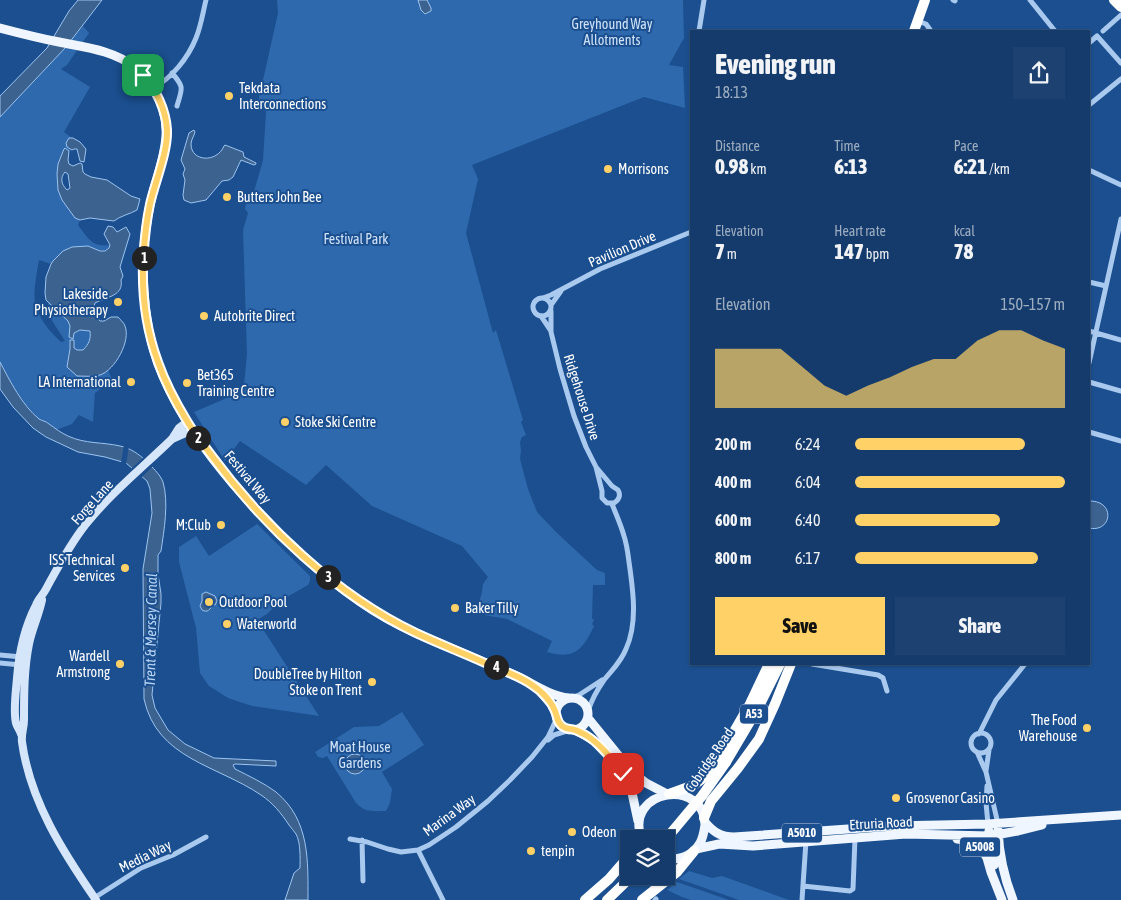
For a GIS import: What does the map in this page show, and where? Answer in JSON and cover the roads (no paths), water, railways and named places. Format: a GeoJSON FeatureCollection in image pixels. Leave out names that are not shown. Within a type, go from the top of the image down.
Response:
{"type":"FeatureCollection","features":[{"type":"Feature","properties":{"kind":"highway"},"geometry":{"type":"LineString","coordinates":[[914,30],[925,0]]}},
{"type":"Feature","properties":{"kind":"highway"},"geometry":{"type":"LineString","coordinates":[[1114,0],[1121,7]]}},
{"type":"Feature","properties":{"kind":"highway"},"geometry":{"type":"LineString","coordinates":[[668,794],[694,785],[705,776],[717,760],[750,704],[769,665]]}},
{"type":"Feature","properties":{"kind":"highway","name":"Cobridge Road"},"geometry":{"type":"LineString","coordinates":[[674,830],[702,796],[726,762],[758,708],[780,665]]}},
{"type":"Feature","properties":{"kind":"highway"},"geometry":{"type":"LineString","coordinates":[[704,820],[711,801],[759,739],[791,665]]}},
{"type":"Feature","properties":{"kind":"highway"},"geometry":{"type":"LineString","coordinates":[[649,899],[677,872],[694,850]]}},
{"type":"Feature","properties":{"kind":"highway"},"geometry":{"type":"LineString","coordinates":[[585,900],[620,866]]}},
{"type":"Feature","properties":{"kind":"highway"},"geometry":{"type":"LineString","coordinates":[[608,900],[623,885]]}},
{"type":"Feature","properties":{"kind":"main road","name":"Festival Way"},"geometry":{"type":"LineString","coordinates":[[0,28],[98,50],[125,61],[134,67],[153,88],[163,111],[167,131],[146,227],[143,266],[144,298],[150,333],[162,374],[190,426],[247,500],[305,558],[352,596],[385,617],[417,634],[510,673],[535,687],[570,698]]}},
{"type":"Feature","properties":{"kind":"main road","name":"Festival Way"},"geometry":{"type":"LineString","coordinates":[[535,687],[551,704],[556,716]]}},
{"type":"Feature","properties":{"kind":"main road"},"geometry":{"type":"LineString","coordinates":[[638,830],[631,788],[623,774],[593,740],[561,726],[556,716],[561,702],[570,698],[583,702],[588,714],[631,771],[646,783],[668,794]]}},
{"type":"Feature","properties":{"kind":"main road"},"geometry":{"type":"LineString","coordinates":[[573,730],[585,723],[588,714]]}},
{"type":"Feature","properties":{"kind":"main road"},"geometry":{"type":"LineString","coordinates":[[639,830],[641,816],[646,806],[656,798],[668,794]]}},
{"type":"Feature","properties":{"kind":"main road","name":"Etruria Road"},"geometry":{"type":"LineString","coordinates":[[668,794],[681,795],[693,801],[700,808],[704,820],[715,832],[727,837],[855,838],[906,834],[994,835],[1067,819]]}},
{"type":"Feature","properties":{"kind":"main road","name":"Etruria Road"},"geometry":{"type":"LineString","coordinates":[[675,858],[688,855],[694,850],[719,844],[753,846],[891,826],[998,824],[1121,815]]}},
{"type":"Feature","properties":{"kind":"main road"},"geometry":{"type":"LineString","coordinates":[[694,850],[703,836],[704,820]]}},
{"type":"Feature","properties":{"kind":"main road"},"geometry":{"type":"LineString","coordinates":[[988,824],[994,835],[1000,897]]}},
{"type":"Feature","properties":{"kind":"main road"},"geometry":{"type":"LineString","coordinates":[[994,835],[998,824]]}},
{"type":"Feature","properties":{"kind":"main road","name":"A5008"},"geometry":{"type":"LineString","coordinates":[[930,835],[967,840],[981,848],[987,858],[1000,897]]}},
{"type":"Feature","properties":{"kind":"main road","name":"A5008"},"geometry":{"type":"LineString","coordinates":[[994,835],[1012,900]]}},
{"type":"Feature","properties":{"kind":"street"},"geometry":{"type":"LineString","coordinates":[[153,88],[167,79],[182,62],[196,38],[206,0]]}},
{"type":"Feature","properties":{"kind":"street"},"geometry":{"type":"LineString","coordinates":[[699,30],[704,0]]}},
{"type":"Feature","properties":{"kind":"street"},"geometry":{"type":"LineString","coordinates":[[1030,0],[1054,30]]}},
{"type":"Feature","properties":{"kind":"street"},"geometry":{"type":"LineString","coordinates":[[1102,31],[1121,15]]}},
{"type":"Feature","properties":{"kind":"street"},"geometry":{"type":"LineString","coordinates":[[917,21],[926,24],[930,30]]}},
{"type":"Feature","properties":{"kind":"street"},"geometry":{"type":"LineString","coordinates":[[1090,42],[1097,36],[1121,63]]}},
{"type":"Feature","properties":{"kind":"street"},"geometry":{"type":"LineString","coordinates":[[172,73],[182,86],[177,106]]}},
{"type":"Feature","properties":{"kind":"street"},"geometry":{"type":"LineString","coordinates":[[1090,105],[1121,79]]}},
{"type":"Feature","properties":{"kind":"street"},"geometry":{"type":"LineString","coordinates":[[1090,170],[1121,185]]}},
{"type":"Feature","properties":{"kind":"street"},"geometry":{"type":"LineString","coordinates":[[1090,360],[1118,242],[1121,218]]}},
{"type":"Feature","properties":{"kind":"street","name":"Pavilion Drive"},"geometry":{"type":"LineString","coordinates":[[543,298],[600,269],[690,232]]}},
{"type":"Feature","properties":{"kind":"street"},"geometry":{"type":"LineString","coordinates":[[1090,282],[1106,286]]}},
{"type":"Feature","properties":{"kind":"street","name":"Pavilion Drive"},"geometry":{"type":"LineString","coordinates":[[551,308],[563,289]]}},
{"type":"Feature","properties":{"kind":"street"},"geometry":{"type":"LineString","coordinates":[[543,298],[548,300],[551,308],[547,315],[541,316],[534,311],[533,306],[538,299],[543,298]]}},
{"type":"Feature","properties":{"kind":"street","name":"Ridgehouse Drive"},"geometry":{"type":"LineString","coordinates":[[551,308],[551,332],[560,369],[573,412],[596,468],[602,491]]}},
{"type":"Feature","properties":{"kind":"street","name":"Ridgehouse Drive"},"geometry":{"type":"LineString","coordinates":[[541,316],[551,332]]}},
{"type":"Feature","properties":{"kind":"street"},"geometry":{"type":"LineString","coordinates":[[1090,331],[1121,340]]}},
{"type":"Feature","properties":{"kind":"street"},"geometry":{"type":"LineString","coordinates":[[1090,382],[1121,391]]}},
{"type":"Feature","properties":{"kind":"street","name":"Forge Lane"},"geometry":{"type":"LineString","coordinates":[[95,899],[57,839],[32,784],[21,734],[24,723],[23,661],[44,593],[60,564],[86,525],[103,505],[133,476],[172,439],[190,426]]}},
{"type":"Feature","properties":{"kind":"street"},"geometry":{"type":"LineString","coordinates":[[1090,432],[1121,441]]}},
{"type":"Feature","properties":{"kind":"street","name":"Ridgehouse Drive"},"geometry":{"type":"LineString","coordinates":[[596,468],[612,486]]}},
{"type":"Feature","properties":{"kind":"street"},"geometry":{"type":"LineString","coordinates":[[612,486],[618,490],[620,495],[617,501],[608,504],[604,501],[602,491],[612,486]]}},
{"type":"Feature","properties":{"kind":"street"},"geometry":{"type":"LineString","coordinates":[[588,714],[594,695],[605,678],[620,661],[626,649],[630,638],[633,612],[626,544],[612,504]]}},
{"type":"Feature","properties":{"kind":"street"},"geometry":{"type":"LineString","coordinates":[[0,655],[23,661]]}},
{"type":"Feature","properties":{"kind":"street"},"geometry":{"type":"LineString","coordinates":[[0,663],[23,661]]}},
{"type":"Feature","properties":{"kind":"street"},"geometry":{"type":"LineString","coordinates":[[818,665],[878,675],[883,678],[887,691]]}},
{"type":"Feature","properties":{"kind":"street"},"geometry":{"type":"LineString","coordinates":[[986,772],[977,752],[972,747],[972,740],[979,734],[996,700],[1024,665]]}},
{"type":"Feature","properties":{"kind":"street"},"geometry":{"type":"LineString","coordinates":[[570,698],[605,678]]}},
{"type":"Feature","properties":{"kind":"street","name":"Marina Way"},"geometry":{"type":"LineString","coordinates":[[350,839],[362,840],[401,852],[418,850],[447,834],[488,801],[540,747],[548,737],[556,716]]}},
{"type":"Feature","properties":{"kind":"street"},"geometry":{"type":"LineString","coordinates":[[985,722],[986,734],[991,743],[986,772],[987,780],[998,824]]}},
{"type":"Feature","properties":{"kind":"street","name":"Marina Way"},"geometry":{"type":"LineString","coordinates":[[540,747],[554,735],[573,730]]}},
{"type":"Feature","properties":{"kind":"street"},"geometry":{"type":"LineString","coordinates":[[979,734],[986,734]]}},
{"type":"Feature","properties":{"kind":"street"},"geometry":{"type":"LineString","coordinates":[[977,752],[984,753],[989,750]]}},
{"type":"Feature","properties":{"kind":"street"},"geometry":{"type":"LineString","coordinates":[[987,780],[988,824]]}},
{"type":"Feature","properties":{"kind":"street","name":"Media Way"},"geometry":{"type":"LineString","coordinates":[[95,899],[141,868],[173,855],[206,837]]}},
{"type":"Feature","properties":{"kind":"street"},"geometry":{"type":"LineString","coordinates":[[802,900],[805,837]]}},
{"type":"Feature","properties":{"kind":"street"},"geometry":{"type":"LineString","coordinates":[[803,886],[850,891],[853,889],[855,838]]}},
{"type":"Feature","properties":{"kind":"street"},"geometry":{"type":"LineString","coordinates":[[362,840],[363,881]]}},
{"type":"Feature","properties":{"kind":"street"},"geometry":{"type":"LineString","coordinates":[[418,850],[444,900]]}},
{"type":"Feature","properties":{"kind":"water"},"geometry":{"type":"Polygon","coordinates":[[[78,0],[102,0],[66,47],[0,117],[0,96],[47,48],[69,11],[78,0]]]}},
{"type":"Feature","properties":{"kind":"water"},"geometry":{"type":"Polygon","coordinates":[[[418,0],[427,0],[431,11],[425,14],[421,10],[418,0]]]}},
{"type":"Feature","properties":{"kind":"water"},"geometry":{"type":"Polygon","coordinates":[[[194,130],[191,142],[192,150],[200,157],[210,158],[221,152],[225,145],[243,152],[244,157],[256,164],[241,160],[233,177],[222,181],[206,200],[191,203],[184,200],[185,180],[183,174],[185,169],[181,160],[189,133],[194,130]]]}},
{"type":"Feature","properties":{"kind":"water"},"geometry":{"type":"Polygon","coordinates":[[[69,138],[80,142],[86,149],[84,162],[80,161],[77,149],[72,150],[67,147],[66,143],[69,138]]]}},
{"type":"Feature","properties":{"kind":"water"},"geometry":{"type":"Polygon","coordinates":[[[64,149],[69,151],[69,164],[73,166],[80,163],[85,174],[107,180],[131,196],[140,199],[137,210],[114,221],[90,218],[80,220],[75,218],[62,200],[58,190],[58,164],[64,149]],[[65,172],[62,179],[63,186],[67,190],[70,188],[68,174],[65,172]]]}},
{"type":"Feature","properties":{"kind":"water"},"geometry":{"type":"Polygon","coordinates":[[[108,226],[113,227],[117,232],[126,227],[130,234],[120,267],[123,276],[120,290],[95,303],[94,310],[95,315],[100,321],[111,317],[118,317],[124,323],[126,339],[116,361],[106,372],[97,376],[77,376],[67,367],[70,340],[74,340],[74,348],[83,350],[89,341],[90,331],[80,330],[74,333],[73,339],[69,337],[70,326],[68,321],[46,300],[46,277],[51,264],[63,251],[72,247],[88,246],[100,251],[105,251],[109,248],[110,245],[104,234],[108,226]]]}},
{"type":"Feature","properties":{"kind":"water","name":"Trent & Mersey Canal"},"geometry":{"type":"Polygon","coordinates":[[[0,362],[22,400],[39,419],[74,439],[120,446],[131,450],[146,461],[162,479],[166,507],[161,551],[158,555],[161,603],[152,695],[155,708],[168,730],[185,744],[214,758],[276,761],[276,766],[233,765],[235,769],[276,792],[295,815],[305,842],[308,900],[285,900],[294,873],[300,868],[299,846],[296,834],[276,808],[265,798],[244,785],[175,748],[162,735],[151,719],[144,699],[143,569],[152,513],[150,489],[147,481],[126,463],[78,452],[46,437],[33,428],[13,407],[0,389],[0,362]]]}},
{"type":"Feature","properties":{"kind":"water"},"geometry":{"type":"Polygon","coordinates":[[[1090,502],[1100,503],[1105,507],[1108,517],[1102,526],[1090,528],[1090,502]]]}},
{"type":"Feature","properties":{"kind":"water","name":"Outdoor Pool"},"geometry":{"type":"Polygon","coordinates":[[[206,592],[215,596],[217,601],[207,611],[202,610],[200,606],[202,594],[206,592]]]}},
{"type":"Feature","properties":{"kind":"water"},"geometry":{"type":"Polygon","coordinates":[[[355,754],[362,757],[365,764],[362,771],[355,774],[348,771],[345,764],[348,757],[355,754]]]}},
{"type":"Feature","properties":{"kind":"place","name":"Tekdata Interconnections"},"geometry":{"type":"Point","coordinates":[229,96]}},
{"type":"Feature","properties":{"kind":"place","name":"Morrisons"},"geometry":{"type":"Point","coordinates":[608,169]}},
{"type":"Feature","properties":{"kind":"place","name":"Butters John Bee"},"geometry":{"type":"Point","coordinates":[227,197]}},
{"type":"Feature","properties":{"kind":"place","name":"Lakeside Physiotherapy"},"geometry":{"type":"Point","coordinates":[118,302]}},
{"type":"Feature","properties":{"kind":"place","name":"Autobrite Direct"},"geometry":{"type":"Point","coordinates":[204,316]}},
{"type":"Feature","properties":{"kind":"place","name":"LA International"},"geometry":{"type":"Point","coordinates":[131,382]}},
{"type":"Feature","properties":{"kind":"place","name":"Bet365 Training Centre"},"geometry":{"type":"Point","coordinates":[187,383]}},
{"type":"Feature","properties":{"kind":"place","name":"Stoke Ski Centre"},"geometry":{"type":"Point","coordinates":[285,422]}},
{"type":"Feature","properties":{"kind":"place","name":"M:Club"},"geometry":{"type":"Point","coordinates":[221,525]}},
{"type":"Feature","properties":{"kind":"place","name":"ISS Technical Services"},"geometry":{"type":"Point","coordinates":[125,568]}},
{"type":"Feature","properties":{"kind":"place","name":"Outdoor Pool"},"geometry":{"type":"Point","coordinates":[209,602]}},
{"type":"Feature","properties":{"kind":"place","name":"Baker Tilly"},"geometry":{"type":"Point","coordinates":[455,608]}},
{"type":"Feature","properties":{"kind":"place","name":"Waterworld"},"geometry":{"type":"Point","coordinates":[227,624]}},
{"type":"Feature","properties":{"kind":"place","name":"Wardell Armstrong"},"geometry":{"type":"Point","coordinates":[120,664]}},
{"type":"Feature","properties":{"kind":"place","name":"DoubleTree by Hilton Stoke on Trent"},"geometry":{"type":"Point","coordinates":[372,682]}},
{"type":"Feature","properties":{"kind":"place","name":"The Food Warehouse"},"geometry":{"type":"Point","coordinates":[1087,728]}},
{"type":"Feature","properties":{"kind":"place","name":"Grosvenor Casino"},"geometry":{"type":"Point","coordinates":[896,798]}},
{"type":"Feature","properties":{"kind":"place","name":"Odeon"},"geometry":{"type":"Point","coordinates":[572,832]}},
{"type":"Feature","properties":{"kind":"place","name":"tenpin"},"geometry":{"type":"Point","coordinates":[531,851]}},
{"type":"Feature","properties":{"kind":"park label","name":"Greyhound Way Allotments"},"geometry":{"type":"Point","coordinates":[612,32]}},
{"type":"Feature","properties":{"kind":"park label","name":"Festival Park"},"geometry":{"type":"Point","coordinates":[356,239]}},
{"type":"Feature","properties":{"kind":"park label","name":"Moat House Gardens"},"geometry":{"type":"Point","coordinates":[360,756]}}]}
